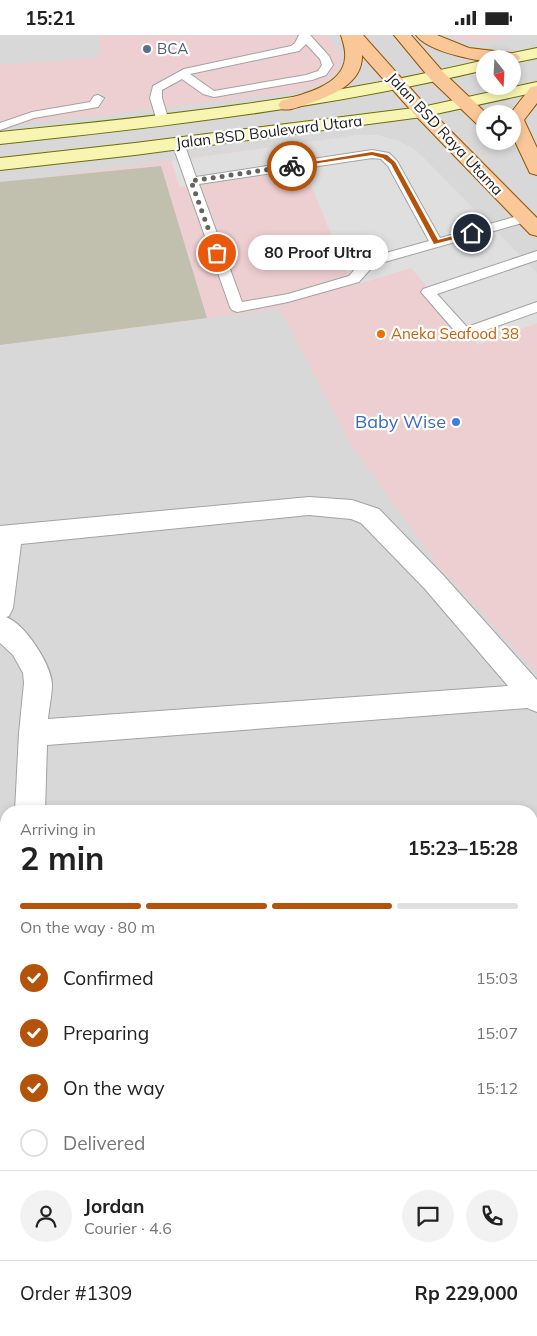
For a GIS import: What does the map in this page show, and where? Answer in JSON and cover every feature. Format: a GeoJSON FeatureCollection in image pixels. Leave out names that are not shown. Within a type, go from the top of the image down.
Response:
{"type":"FeatureCollection","features":[{"type":"Feature","properties":{"kind":"main road"},"geometry":{"type":"LineString","coordinates":[[287,105],[325,91],[346,78],[354,59],[349,35]]}},
{"type":"Feature","properties":{"kind":"main road","name":"Jalan BSD Raya Utama"},"geometry":{"type":"LineString","coordinates":[[354,35],[422,112],[531,224]]}},
{"type":"Feature","properties":{"kind":"main road","name":"Jalan BSD Raya Utama"},"geometry":{"type":"LineString","coordinates":[[402,35],[438,77],[476,113]]}},
{"type":"Feature","properties":{"kind":"main road"},"geometry":{"type":"LineString","coordinates":[[424,35],[458,52],[476,55]]}},
{"type":"Feature","properties":{"kind":"main road"},"geometry":{"type":"LineString","coordinates":[[521,56],[537,53]]}},
{"type":"Feature","properties":{"kind":"main road","name":"Jalan BSD Boulevard Utara"},"geometry":{"type":"LineString","coordinates":[[0,138],[163,121],[287,105],[399,86],[476,67]]}},
{"type":"Feature","properties":{"kind":"main road","name":"Jalan BSD Boulevard Utara"},"geometry":{"type":"LineString","coordinates":[[0,164],[422,112],[537,87]]}},
{"type":"Feature","properties":{"kind":"main road"},"geometry":{"type":"LineString","coordinates":[[537,91],[515,120],[537,169]]}},
{"type":"Feature","properties":{"kind":"main road"},"geometry":{"type":"LineString","coordinates":[[516,150],[537,169]]}},
{"type":"Feature","properties":{"kind":"street"},"geometry":{"type":"LineString","coordinates":[[0,608],[5,536],[310,507],[352,510],[370,516],[386,531],[434,582],[535,698]]}},
{"type":"Feature","properties":{"kind":"street"},"geometry":{"type":"LineString","coordinates":[[0,626],[22,647],[36,671],[38,683],[33,733],[30,805]]}},
{"type":"Feature","properties":{"kind":"street"},"geometry":{"type":"LineString","coordinates":[[33,733],[535,698]]}},
{"type":"Feature","properties":{"kind":"lane"},"geometry":{"type":"LineString","coordinates":[[163,121],[156,97],[157,88],[182,74],[285,52],[300,45],[304,35],[325,58],[328,65],[322,73],[308,79],[214,93],[207,92],[182,74]]}},
{"type":"Feature","properties":{"kind":"lane"},"geometry":{"type":"LineString","coordinates":[[0,127],[32,115],[94,105],[98,98]]}},
{"type":"Feature","properties":{"kind":"lane"},"geometry":{"type":"LineString","coordinates":[[178,143],[237,307],[288,298],[354,279],[369,262],[436,243],[531,224]]}},
{"type":"Feature","properties":{"kind":"lane"},"geometry":{"type":"LineString","coordinates":[[191,181],[372,154],[385,156],[393,164],[436,243]]}},
{"type":"Feature","properties":{"kind":"lane"},"geometry":{"type":"LineString","coordinates":[[537,255],[428,292],[464,333],[537,307]]}},
{"type":"Feature","properties":{"kind":"shaded area"},"geometry":{"type":"Polygon","coordinates":[[[0,35],[537,35],[537,805],[0,805],[0,35]]]}},
{"type":"Feature","properties":{"kind":"shaded area"},"geometry":{"type":"Polygon","coordinates":[[[100,35],[328,35],[341,55],[338,70],[324,82],[293,92],[113,114],[0,125],[0,65],[99,57],[100,35]]]}},
{"type":"Feature","properties":{"kind":"shaded area"},"geometry":{"type":"Polygon","coordinates":[[[453,35],[519,35],[482,42],[457,39],[453,35]]]}},
{"type":"Feature","properties":{"kind":"shaded area"},"geometry":{"type":"Polygon","coordinates":[[[358,135],[377,135],[399,141],[417,151],[537,273],[537,672],[440,568],[351,445],[280,309],[0,345],[0,183],[358,135]]]}},
{"type":"Feature","properties":{"kind":"shaded area"},"geometry":{"type":"Polygon","coordinates":[[[358,135],[377,135],[399,141],[417,151],[537,273],[537,323],[478,345],[411,268],[352,286],[305,170],[180,187],[171,161],[358,135]]]}},
{"type":"Feature","properties":{"kind":"shaded area"},"geometry":{"type":"Polygon","coordinates":[[[161,166],[207,318],[0,345],[0,182],[161,166]]]}},
{"type":"Feature","properties":{"kind":"way so far"},"geometry":{"type":"LineString","coordinates":[[217,253],[191,181],[292,166]]}},
{"type":"Feature","properties":{"kind":"place","name":"BCA"},"geometry":{"type":"Point","coordinates":[147,49]}},
{"type":"Feature","properties":{"kind":"place","name":"80 Proof Ultra"},"geometry":{"type":"Point","coordinates":[217,253]}},
{"type":"Feature","properties":{"kind":"place","name":"Aneka Seafood 38"},"geometry":{"type":"Point","coordinates":[381,334]}},
{"type":"Feature","properties":{"kind":"place","name":"Baby Wise"},"geometry":{"type":"Point","coordinates":[456,422]}},
{"type":"Feature","properties":{"kind":"route"},"geometry":{"type":"LineString","coordinates":[[292,166],[372,154],[385,156],[393,164],[436,243],[472,233]]}}]}
